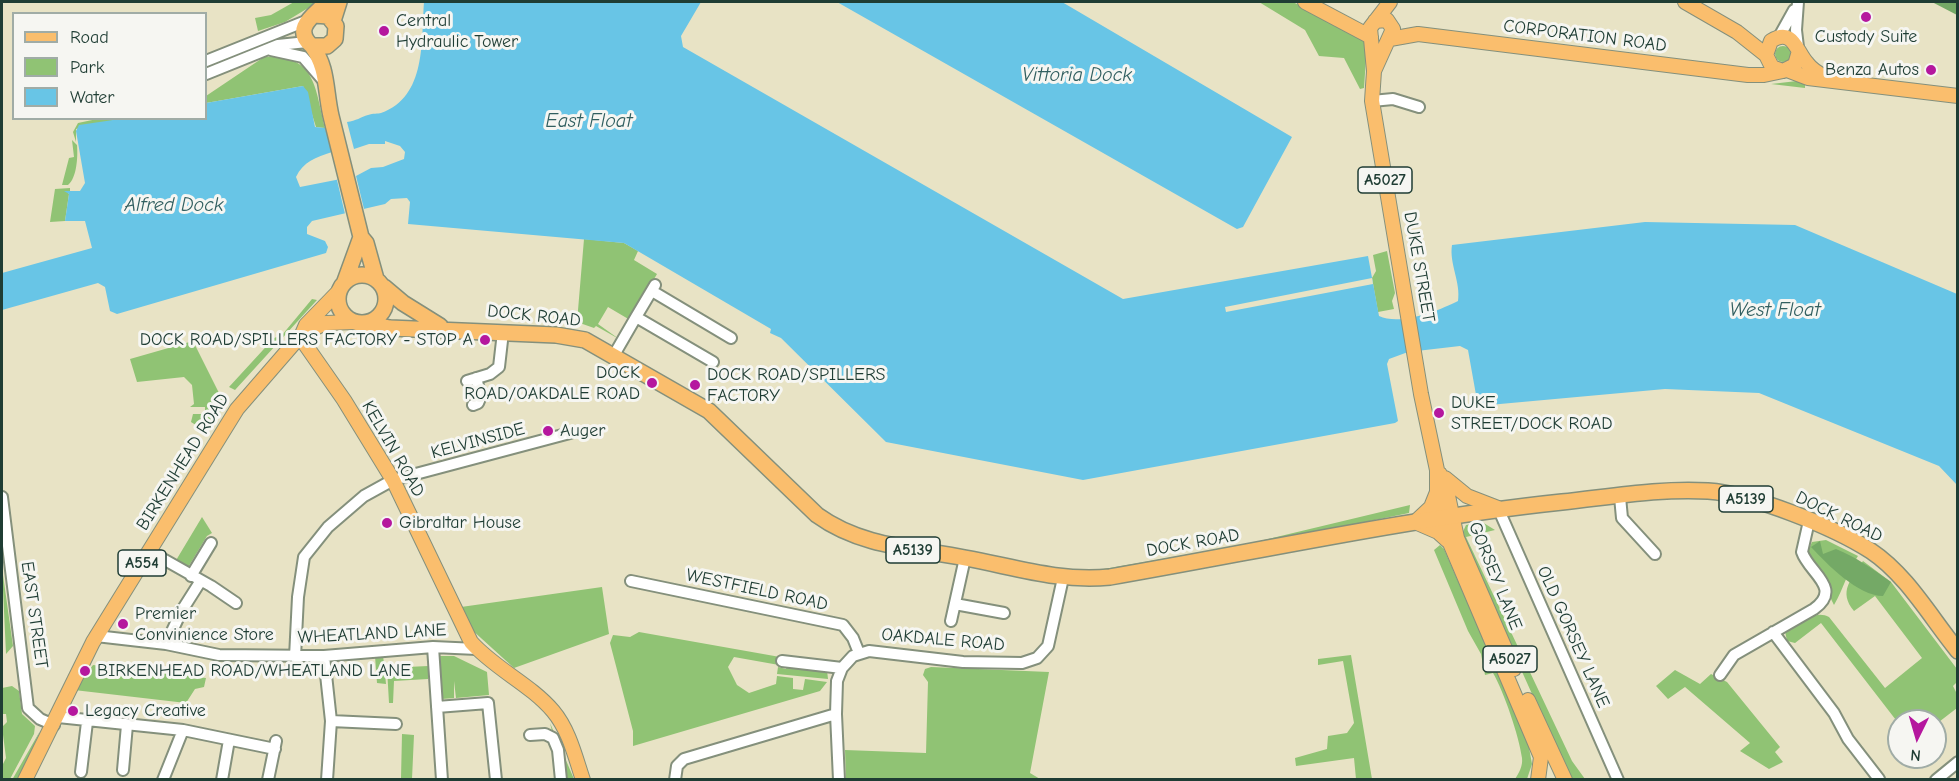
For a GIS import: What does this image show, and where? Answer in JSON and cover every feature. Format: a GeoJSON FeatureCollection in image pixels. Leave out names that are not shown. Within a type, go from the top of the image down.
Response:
{"type":"FeatureCollection","features":[{"type":"Feature","properties":{"kind":"highway"},"geometry":{"type":"LineString","coordinates":[[327,2],[310,18],[303,31],[321,61],[328,86]]}},
{"type":"Feature","properties":{"kind":"highway"},"geometry":{"type":"LineString","coordinates":[[339,2],[328,86],[330,112],[361,237],[366,243],[387,297],[384,309],[378,317],[360,322],[341,312],[338,302],[342,286],[360,274],[380,283]]}},
{"type":"Feature","properties":{"kind":"highway"},"geometry":{"type":"LineString","coordinates":[[310,18],[324,14],[335,27]]}},
{"type":"Feature","properties":{"kind":"highway"},"geometry":{"type":"LineString","coordinates":[[309,44],[327,46],[335,27]]}},
{"type":"Feature","properties":{"kind":"highway","name":"A554"},"geometry":{"type":"LineString","coordinates":[[342,286],[361,237]]}},
{"type":"Feature","properties":{"kind":"highway","name":"DOCK ROAD"},"geometry":{"type":"LineString","coordinates":[[380,283],[424,317],[446,328]]}},
{"type":"Feature","properties":{"kind":"highway","name":"DOCK ROAD"},"geometry":{"type":"LineString","coordinates":[[360,322],[390,328],[446,328],[556,335],[585,340],[710,411],[794,493],[833,527],[865,540],[1079,580],[1110,577],[1498,508],[1668,491],[1710,491],[1736,495],[1809,521],[1853,541],[1890,566],[1958,651]]}},
{"type":"Feature","properties":{"kind":"main road"},"geometry":{"type":"LineString","coordinates":[[1305,2],[1341,22],[1373,30],[1380,43],[1388,40],[1393,33],[1392,2]]}},
{"type":"Feature","properties":{"kind":"main road"},"geometry":{"type":"LineString","coordinates":[[1373,30],[1392,2]]}},
{"type":"Feature","properties":{"kind":"main road"},"geometry":{"type":"LineString","coordinates":[[1685,2],[1737,32],[1766,58],[1772,67],[1785,70],[1796,65],[1799,49],[1788,38],[1763,39],[1737,32]]}},
{"type":"Feature","properties":{"kind":"main road"},"geometry":{"type":"LineString","coordinates":[[1373,30],[1383,19],[1391,24]]}},
{"type":"Feature","properties":{"kind":"main road","name":"CORPORATION ROAD"},"geometry":{"type":"LineString","coordinates":[[1391,24],[1418,34],[1748,75],[1764,75],[1785,70],[1808,78],[1958,96]]}},
{"type":"Feature","properties":{"kind":"main road","name":"DUKE STREET"},"geometry":{"type":"LineString","coordinates":[[1373,30],[1372,101],[1416,353],[1421,394],[1437,470],[1437,492],[1447,517]]}},
{"type":"Feature","properties":{"kind":"main road","name":"CORPORATION ROAD"},"geometry":{"type":"LineString","coordinates":[[1388,40],[1418,34]]}},
{"type":"Feature","properties":{"kind":"main road"},"geometry":{"type":"LineString","coordinates":[[1748,75],[1760,70],[1766,58],[1768,45],[1777,38]]}},
{"type":"Feature","properties":{"kind":"main road","name":"DUKE STREET"},"geometry":{"type":"LineString","coordinates":[[1374,71],[1388,40]]}},
{"type":"Feature","properties":{"kind":"main road","name":"CORPORATION ROAD"},"geometry":{"type":"LineString","coordinates":[[1799,49],[1812,69],[1834,81]]}},
{"type":"Feature","properties":{"kind":"main road","name":"BIRKENHEAD ROAD"},"geometry":{"type":"LineString","coordinates":[[26,780],[96,636],[237,409],[301,336],[306,325],[342,286]]}},
{"type":"Feature","properties":{"kind":"main road","name":"BIRKENHEAD ROAD"},"geometry":{"type":"LineString","coordinates":[[301,336],[326,323],[360,322]]}},
{"type":"Feature","properties":{"kind":"main road","name":"KELVIN ROAD"},"geometry":{"type":"LineString","coordinates":[[301,336],[393,480],[451,603],[477,649]]}},
{"type":"Feature","properties":{"kind":"main road"},"geometry":{"type":"LineString","coordinates":[[280,360],[298,357],[316,362]]}},
{"type":"Feature","properties":{"kind":"main road"},"geometry":{"type":"LineString","coordinates":[[1437,470],[1450,485],[1467,496],[1498,508]]}},
{"type":"Feature","properties":{"kind":"main road","name":"DUKE STREET"},"geometry":{"type":"LineString","coordinates":[[1437,470],[1448,491],[1447,517]]}},
{"type":"Feature","properties":{"kind":"main road"},"geometry":{"type":"LineString","coordinates":[[1437,492],[1431,507],[1415,522],[1452,540],[1464,524],[1480,511]]}},
{"type":"Feature","properties":{"kind":"main road","name":"GORSEY LANE"},"geometry":{"type":"LineString","coordinates":[[1447,517],[1452,540],[1541,757],[1538,780]]}},
{"type":"Feature","properties":{"kind":"main road","name":"GORSEY LANE"},"geometry":{"type":"LineString","coordinates":[[1452,540],[1565,780]]}},
{"type":"Feature","properties":{"kind":"main road"},"geometry":{"type":"LineString","coordinates":[[477,649],[541,699],[554,713],[566,733],[583,780]]}},
{"type":"Feature","properties":{"kind":"street"},"geometry":{"type":"LineString","coordinates":[[1777,38],[1798,2]]}},
{"type":"Feature","properties":{"kind":"street"},"geometry":{"type":"LineString","coordinates":[[1798,2],[1796,34],[1799,49]]}},
{"type":"Feature","properties":{"kind":"street"},"geometry":{"type":"LineString","coordinates":[[207,61],[310,18]]}},
{"type":"Feature","properties":{"kind":"street"},"geometry":{"type":"LineString","coordinates":[[207,74],[267,49],[309,44]]}},
{"type":"Feature","properties":{"kind":"street"},"geometry":{"type":"LineString","coordinates":[[267,49],[303,57],[328,86]]}},
{"type":"Feature","properties":{"kind":"street"},"geometry":{"type":"LineString","coordinates":[[1372,101],[1393,99],[1419,107]]}},
{"type":"Feature","properties":{"kind":"street"},"geometry":{"type":"LineString","coordinates":[[614,355],[654,288],[731,338]]}},
{"type":"Feature","properties":{"kind":"street"},"geometry":{"type":"LineString","coordinates":[[636,317],[712,362]]}},
{"type":"Feature","properties":{"kind":"street"},"geometry":{"type":"LineString","coordinates":[[473,405],[478,403],[481,396],[471,380],[496,371],[499,367],[503,332]]}},
{"type":"Feature","properties":{"kind":"street","name":"KELVINSIDE"},"geometry":{"type":"LineString","coordinates":[[295,657],[298,597],[304,557],[328,527],[364,496],[393,480],[570,433]]}},
{"type":"Feature","properties":{"kind":"street"},"geometry":{"type":"LineString","coordinates":[[1620,496],[1622,518],[1655,554]]}},
{"type":"Feature","properties":{"kind":"street","name":"EAST STREET"},"geometry":{"type":"LineString","coordinates":[[2,497],[28,708],[40,719],[56,721]]}},
{"type":"Feature","properties":{"kind":"street","name":"OLD GORSEY LANE"},"geometry":{"type":"LineString","coordinates":[[1498,508],[1618,780]]}},
{"type":"Feature","properties":{"kind":"street"},"geometry":{"type":"LineString","coordinates":[[1720,675],[1734,655],[1814,609],[1825,599],[1826,591],[1821,579],[1802,552],[1809,521]]}},
{"type":"Feature","properties":{"kind":"street"},"geometry":{"type":"LineString","coordinates":[[166,644],[211,543]]}},
{"type":"Feature","properties":{"kind":"street"},"geometry":{"type":"LineString","coordinates":[[149,551],[236,603]]}},
{"type":"Feature","properties":{"kind":"street"},"geometry":{"type":"LineString","coordinates":[[951,621],[964,558]]}},
{"type":"Feature","properties":{"kind":"street","name":"OAKDALE ROAD"},"geometry":{"type":"LineString","coordinates":[[842,668],[859,653],[882,651],[963,662],[1029,662],[1044,652],[1048,646],[1063,578]]}},
{"type":"Feature","properties":{"kind":"street","name":"WESTFIELD ROAD"},"geometry":{"type":"LineString","coordinates":[[631,581],[843,625],[853,638],[859,653]]}},
{"type":"Feature","properties":{"kind":"street"},"geometry":{"type":"LineString","coordinates":[[955,604],[1004,613]]}},
{"type":"Feature","properties":{"kind":"street"},"geometry":{"type":"LineString","coordinates":[[1773,632],[1834,713],[1848,739],[1879,779]]}},
{"type":"Feature","properties":{"kind":"street","name":"WHEATLAND LANE"},"geometry":{"type":"LineString","coordinates":[[96,636],[166,644],[219,655],[295,657],[433,647],[477,649]]}},
{"type":"Feature","properties":{"kind":"street"},"geometry":{"type":"LineString","coordinates":[[433,647],[442,780]]}},
{"type":"Feature","properties":{"kind":"street"},"geometry":{"type":"LineString","coordinates":[[324,656],[331,721],[327,780]]}},
{"type":"Feature","properties":{"kind":"street"},"geometry":{"type":"LineString","coordinates":[[782,661],[842,668],[837,681],[836,714],[839,780]]}},
{"type":"Feature","properties":{"kind":"street"},"geometry":{"type":"LineString","coordinates":[[437,707],[488,703],[496,780]]}},
{"type":"Feature","properties":{"kind":"street"},"geometry":{"type":"LineString","coordinates":[[675,780],[677,766],[684,759],[836,714]]}},
{"type":"Feature","properties":{"kind":"street"},"geometry":{"type":"LineString","coordinates":[[56,721],[183,730],[229,740],[275,745],[268,780]]}},
{"type":"Feature","properties":{"kind":"street"},"geometry":{"type":"LineString","coordinates":[[331,721],[396,723]]}},
{"type":"Feature","properties":{"kind":"street"},"geometry":{"type":"LineString","coordinates":[[81,772],[87,722]]}},
{"type":"Feature","properties":{"kind":"street"},"geometry":{"type":"LineString","coordinates":[[123,770],[127,725]]}},
{"type":"Feature","properties":{"kind":"street"},"geometry":{"type":"LineString","coordinates":[[163,780],[183,730]]}},
{"type":"Feature","properties":{"kind":"street"},"geometry":{"type":"LineString","coordinates":[[530,735],[545,734],[553,738],[558,750],[561,780]]}},
{"type":"Feature","properties":{"kind":"street"},"geometry":{"type":"LineString","coordinates":[[222,780],[229,740]]}},
{"type":"Feature","properties":{"kind":"street"},"geometry":{"type":"LineString","coordinates":[[1936,780],[1958,762]]}},
{"type":"Feature","properties":{"kind":"green space"},"geometry":{"type":"Polygon","coordinates":[[[294,2],[318,2],[285,22],[258,31],[255,18],[271,15],[294,2]]]}},
{"type":"Feature","properties":{"kind":"green space"},"geometry":{"type":"Polygon","coordinates":[[[1259,2],[1292,2],[1367,43],[1364,88],[1360,89],[1344,58],[1319,56],[1305,30],[1259,2]]]}},
{"type":"Feature","properties":{"kind":"green space"},"geometry":{"type":"Polygon","coordinates":[[[1932,2],[1957,2],[1957,15],[1932,2]]]}},
{"type":"Feature","properties":{"kind":"green space"},"geometry":{"type":"Polygon","coordinates":[[[1783,46],[1789,48],[1791,54],[1789,60],[1783,62],[1777,60],[1775,54],[1777,48],[1783,46]]]}},
{"type":"Feature","properties":{"kind":"green space"},"geometry":{"type":"Polygon","coordinates":[[[264,57],[294,61],[310,76],[319,100],[325,128],[316,127],[303,86],[207,103],[207,95],[264,57]]]}},
{"type":"Feature","properties":{"kind":"green space"},"geometry":{"type":"Polygon","coordinates":[[[1797,81],[1805,85],[1805,88],[1771,84],[1797,81]]]}},
{"type":"Feature","properties":{"kind":"green space"},"geometry":{"type":"Polygon","coordinates":[[[92,120],[116,120],[76,129],[76,142],[73,132],[78,123],[92,120]]]}},
{"type":"Feature","properties":{"kind":"green space"},"geometry":{"type":"Polygon","coordinates":[[[72,140],[77,145],[75,172],[68,185],[62,185],[69,158],[74,157],[72,140]]]}},
{"type":"Feature","properties":{"kind":"green space"},"geometry":{"type":"Polygon","coordinates":[[[70,188],[70,191],[66,191],[69,194],[65,221],[50,222],[55,189],[70,188]]]}},
{"type":"Feature","properties":{"kind":"green space"},"geometry":{"type":"Polygon","coordinates":[[[584,239],[624,243],[638,251],[634,260],[657,274],[630,320],[608,307],[598,324],[619,339],[596,326],[594,328],[577,322],[584,239]]]}},
{"type":"Feature","properties":{"kind":"green space"},"geometry":{"type":"Polygon","coordinates":[[[1387,251],[1395,293],[1392,301],[1394,309],[1378,312],[1372,278],[1376,271],[1373,255],[1387,251]]]}},
{"type":"Feature","properties":{"kind":"green space"},"geometry":{"type":"Polygon","coordinates":[[[312,299],[317,300],[235,390],[229,387],[274,338],[282,335],[312,299]]]}},
{"type":"Feature","properties":{"kind":"green space"},"geometry":{"type":"Polygon","coordinates":[[[193,341],[225,405],[207,432],[191,422],[193,414],[205,414],[205,407],[190,407],[194,404],[192,385],[184,377],[137,382],[130,359],[193,341]]]}},
{"type":"Feature","properties":{"kind":"green space"},"geometry":{"type":"Polygon","coordinates":[[[1410,505],[1409,513],[1243,547],[1092,574],[1092,571],[1243,545],[1410,505]]]}},
{"type":"Feature","properties":{"kind":"green space"},"geometry":{"type":"Polygon","coordinates":[[[202,517],[212,533],[207,536],[187,569],[175,562],[202,517]]]}},
{"type":"Feature","properties":{"kind":"green space"},"geometry":{"type":"Polygon","coordinates":[[[1482,522],[1495,530],[1466,537],[1572,761],[1585,779],[1571,779],[1568,774],[1461,536],[1466,525],[1482,522]]]}},
{"type":"Feature","properties":{"kind":"green space"},"geometry":{"type":"Polygon","coordinates":[[[1826,540],[1858,556],[1834,605],[1830,585],[1807,553],[1812,542],[1826,540]]]}},
{"type":"Feature","properties":{"kind":"green space"},"geometry":{"type":"Polygon","coordinates":[[[1820,541],[1823,554],[1836,549],[1891,582],[1883,596],[1863,591],[1834,570],[1811,547],[1820,541]]]}},
{"type":"Feature","properties":{"kind":"green space"},"geometry":{"type":"Polygon","coordinates":[[[1440,545],[1444,549],[1528,742],[1532,764],[1527,779],[1515,779],[1522,761],[1514,726],[1493,673],[1485,675],[1481,654],[1468,631],[1434,550],[1440,545]]]}},
{"type":"Feature","properties":{"kind":"green space"},"geometry":{"type":"Polygon","coordinates":[[[1863,561],[1891,582],[1957,669],[1957,682],[1953,686],[1957,694],[1957,708],[1947,716],[1947,709],[1887,709],[1821,623],[1795,643],[1787,641],[1785,631],[1801,621],[1818,615],[1829,617],[1885,688],[1922,658],[1875,596],[1854,611],[1849,604],[1847,592],[1854,574],[1863,561]]]}},
{"type":"Feature","properties":{"kind":"green space"},"geometry":{"type":"Polygon","coordinates":[[[2,568],[13,646],[6,654],[2,568]]]}},
{"type":"Feature","properties":{"kind":"green space"},"geometry":{"type":"Polygon","coordinates":[[[602,587],[609,634],[514,668],[471,629],[461,607],[602,587]]]}},
{"type":"Feature","properties":{"kind":"green space"},"geometry":{"type":"Polygon","coordinates":[[[639,632],[780,657],[779,665],[734,657],[728,667],[737,685],[749,693],[776,684],[777,676],[793,678],[793,689],[803,690],[805,679],[827,682],[820,691],[633,746],[633,731],[610,643],[613,635],[630,637],[639,632]]]}},
{"type":"Feature","properties":{"kind":"green space"},"geometry":{"type":"Polygon","coordinates":[[[383,655],[386,684],[377,683],[375,656],[383,655]]]}},
{"type":"Feature","properties":{"kind":"green space"},"geometry":{"type":"Polygon","coordinates":[[[1351,655],[1372,779],[1356,779],[1354,758],[1296,766],[1295,758],[1327,749],[1328,736],[1347,733],[1354,723],[1343,661],[1318,665],[1318,659],[1351,655]]]}},
{"type":"Feature","properties":{"kind":"green space"},"geometry":{"type":"Polygon","coordinates":[[[440,656],[454,656],[487,672],[489,695],[456,698],[454,681],[454,698],[442,699],[440,656]]]}},
{"type":"Feature","properties":{"kind":"green space"},"geometry":{"type":"Polygon","coordinates":[[[93,665],[206,678],[204,687],[195,689],[186,703],[74,690],[93,665]]]}},
{"type":"Feature","properties":{"kind":"green space"},"geometry":{"type":"Polygon","coordinates":[[[787,665],[827,670],[828,679],[777,674],[778,667],[786,669],[787,665]]]}},
{"type":"Feature","properties":{"kind":"green space"},"geometry":{"type":"Polygon","coordinates":[[[428,666],[428,679],[394,681],[393,703],[389,703],[387,668],[428,666]]]}},
{"type":"Feature","properties":{"kind":"green space"},"geometry":{"type":"Polygon","coordinates":[[[931,667],[1049,672],[1030,773],[1040,779],[846,779],[845,750],[926,753],[928,682],[923,675],[925,669],[931,667]]]}},
{"type":"Feature","properties":{"kind":"green space"},"geometry":{"type":"Polygon","coordinates":[[[1675,670],[1700,684],[1711,674],[1727,682],[1780,747],[1775,752],[1783,762],[1769,769],[1740,751],[1750,743],[1685,687],[1668,699],[1656,686],[1675,670]]]}},
{"type":"Feature","properties":{"kind":"green space"},"geometry":{"type":"Polygon","coordinates":[[[12,686],[19,691],[22,714],[35,726],[34,734],[10,779],[2,779],[2,766],[6,758],[2,727],[7,722],[6,714],[2,714],[2,688],[12,686]]]}},
{"type":"Feature","properties":{"kind":"green space"},"geometry":{"type":"Polygon","coordinates":[[[550,723],[574,779],[564,779],[550,723]]]}},
{"type":"Feature","properties":{"kind":"green space"},"geometry":{"type":"Polygon","coordinates":[[[40,731],[19,779],[12,780],[40,731]]]}},
{"type":"Feature","properties":{"kind":"green space"},"geometry":{"type":"Polygon","coordinates":[[[402,734],[414,735],[412,779],[401,778],[402,734]]]}},
{"type":"Feature","properties":{"kind":"water","name":"East Float"},"geometry":{"type":"Polygon","coordinates":[[[424,2],[701,2],[681,36],[683,47],[1123,299],[1368,256],[1379,316],[1388,319],[1408,318],[1430,313],[1458,301],[1452,245],[1645,222],[1795,225],[1957,294],[1957,485],[1939,466],[1759,393],[1665,389],[1478,406],[1468,350],[1460,346],[1408,352],[1389,359],[1387,364],[1398,421],[1395,423],[1083,480],[886,442],[781,338],[770,333],[771,329],[624,243],[408,224],[410,202],[407,198],[391,199],[385,204],[312,221],[307,227],[307,234],[325,241],[328,247],[326,253],[117,314],[110,311],[105,287],[98,283],[2,310],[2,273],[92,248],[85,221],[65,221],[69,194],[64,191],[80,191],[85,183],[76,131],[79,125],[113,120],[207,120],[207,103],[303,86],[308,92],[315,127],[325,128],[332,152],[315,158],[302,167],[296,177],[300,187],[356,176],[371,168],[383,167],[404,159],[405,152],[400,146],[385,141],[385,144],[369,144],[354,149],[347,122],[370,114],[381,113],[396,105],[407,94],[414,81],[421,50],[424,2]]]}},
{"type":"Feature","properties":{"kind":"water","name":"Vittoria Dock"},"geometry":{"type":"Polygon","coordinates":[[[837,2],[1062,2],[1292,137],[1243,227],[1237,229],[837,2]]]}},
{"type":"Feature","properties":{"kind":"pier"},"geometry":{"type":"Polygon","coordinates":[[[356,176],[364,209],[345,214],[337,180],[356,176]]]}},
{"type":"Feature","properties":{"kind":"pier"},"geometry":{"type":"Polygon","coordinates":[[[1372,278],[1373,284],[1226,312],[1225,307],[1372,278]]]}},
{"type":"Feature","properties":{"kind":"place","name":"Custody Suite"},"geometry":{"type":"Point","coordinates":[1866,17]}},
{"type":"Feature","properties":{"kind":"place","name":"Central Hydraulic Tower"},"geometry":{"type":"Point","coordinates":[384,31]}},
{"type":"Feature","properties":{"kind":"place","name":"Benza Autos"},"geometry":{"type":"Point","coordinates":[1931,70]}},
{"type":"Feature","properties":{"kind":"place","name":"DOCK ROAD/SPILLERS FACTORY - STOP A"},"geometry":{"type":"Point","coordinates":[485,340]}},
{"type":"Feature","properties":{"kind":"place","name":"DOCK ROAD/OAKDALE ROAD"},"geometry":{"type":"Point","coordinates":[652,383]}},
{"type":"Feature","properties":{"kind":"place","name":"DOCK ROAD/SPILLERS FACTORY"},"geometry":{"type":"Point","coordinates":[695,385]}},
{"type":"Feature","properties":{"kind":"place","name":"DUKE STREET/DOCK ROAD"},"geometry":{"type":"Point","coordinates":[1439,413]}},
{"type":"Feature","properties":{"kind":"place","name":"Auger"},"geometry":{"type":"Point","coordinates":[548,431]}},
{"type":"Feature","properties":{"kind":"place","name":"Gibraltar House"},"geometry":{"type":"Point","coordinates":[387,523]}},
{"type":"Feature","properties":{"kind":"place","name":"Premier Convinience Store"},"geometry":{"type":"Point","coordinates":[123,624]}},
{"type":"Feature","properties":{"kind":"place","name":"BIRKENHEAD ROAD/WHEATLAND LANE"},"geometry":{"type":"Point","coordinates":[85,671]}},
{"type":"Feature","properties":{"kind":"place","name":"Legacy Creative"},"geometry":{"type":"Point","coordinates":[73,711]}},
{"type":"Feature","properties":{"kind":"water label","name":"Alfred Dock"},"geometry":{"type":"Point","coordinates":[174,205]}},
{"type":"Feature","properties":{"kind":"water label","name":"West Float"},"geometry":{"type":"Point","coordinates":[1775,310]}}]}
